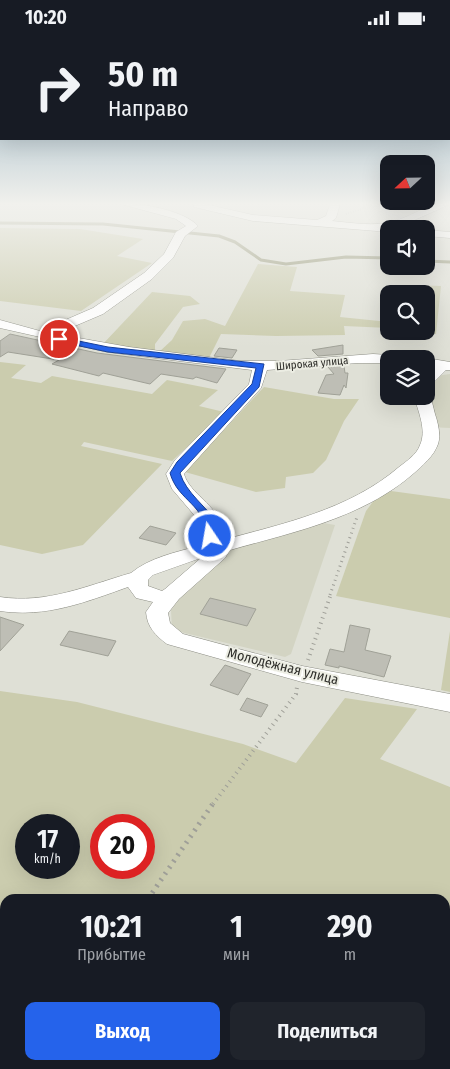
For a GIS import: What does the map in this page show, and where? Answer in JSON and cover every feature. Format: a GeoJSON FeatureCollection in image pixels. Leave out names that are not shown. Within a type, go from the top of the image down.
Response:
{"type":"FeatureCollection","features":[{"type":"Feature","properties":{"kind":"street"},"geometry":{"type":"LineString","coordinates":[[42,335],[98,311],[148,276],[171,252]]}},
{"type":"Feature","properties":{"kind":"street","name":"Широкая улица"},"geometry":{"type":"LineString","coordinates":[[0,324],[108,349],[226,364],[261,366],[342,359],[380,359]]}},
{"type":"Feature","properties":{"kind":"street"},"geometry":{"type":"LineString","coordinates":[[215,548],[211,523],[204,512],[178,485],[175,473],[181,464],[256,385],[261,366]]}},
{"type":"Feature","properties":{"kind":"street"},"geometry":{"type":"LineString","coordinates":[[435,375],[446,366]]}},
{"type":"Feature","properties":{"kind":"street"},"geometry":{"type":"LineString","coordinates":[[0,604],[37,607],[74,600],[113,585],[138,579],[146,571],[167,562],[359,502],[373,495],[409,469],[429,444],[430,431],[424,405]]}},
{"type":"Feature","properties":{"kind":"street","name":"Молодёжная улица"},"geometry":{"type":"LineString","coordinates":[[215,548],[218,554],[172,594],[157,612],[157,622],[164,631],[175,639],[302,674],[450,703]]}},
{"type":"Feature","properties":{"kind":"street"},"geometry":{"type":"LineString","coordinates":[[138,579],[138,586],[143,593],[164,598],[172,594]]}},
{"type":"Feature","properties":{"kind":"path"},"geometry":{"type":"LineString","coordinates":[[151,894],[220,794],[296,694],[297,684],[360,509],[359,502]]}},
{"type":"Feature","properties":{"kind":"shaded area"},"geometry":{"type":"Polygon","coordinates":[[[450,374],[450,428],[429,427],[428,405],[435,405],[435,376],[450,374]]]}},
{"type":"Feature","properties":{"kind":"shaded area"},"geometry":{"type":"Polygon","coordinates":[[[312,521],[335,525],[291,654],[285,657],[172,630],[171,610],[187,587],[221,552],[312,521]]]}},
{"type":"Feature","properties":{"kind":"green space"},"geometry":{"type":"Polygon","coordinates":[[[0,252],[123,252],[117,256],[152,263],[81,311],[0,301],[0,252]]]}},
{"type":"Feature","properties":{"kind":"green space"},"geometry":{"type":"Polygon","coordinates":[[[258,264],[297,267],[290,291],[345,295],[340,317],[380,321],[380,328],[344,326],[345,335],[276,336],[221,334],[209,358],[159,352],[172,340],[183,321],[205,319],[225,326],[258,264]]]}},
{"type":"Feature","properties":{"kind":"green space"},"geometry":{"type":"Polygon","coordinates":[[[435,286],[441,286],[436,334],[435,286]]]}},
{"type":"Feature","properties":{"kind":"green space"},"geometry":{"type":"Polygon","coordinates":[[[152,292],[190,296],[200,304],[183,307],[155,344],[155,352],[102,345],[152,292]]]}},
{"type":"Feature","properties":{"kind":"green space"},"geometry":{"type":"Polygon","coordinates":[[[0,362],[26,365],[11,378],[41,383],[52,376],[152,394],[167,380],[218,390],[199,406],[224,412],[172,461],[84,442],[81,446],[162,464],[83,545],[42,554],[0,545],[0,362]]]}},
{"type":"Feature","properties":{"kind":"green space"},"geometry":{"type":"Polygon","coordinates":[[[264,387],[334,399],[359,399],[344,421],[326,460],[313,473],[286,477],[285,488],[256,492],[185,472],[264,387]]]}},
{"type":"Feature","properties":{"kind":"green space"},"geometry":{"type":"Polygon","coordinates":[[[391,491],[450,499],[450,618],[336,596],[366,511],[375,499],[391,491]]]}},
{"type":"Feature","properties":{"kind":"green space"},"geometry":{"type":"Polygon","coordinates":[[[450,631],[450,692],[441,690],[450,631]]]}},
{"type":"Feature","properties":{"kind":"green space"},"geometry":{"type":"Polygon","coordinates":[[[0,691],[77,702],[243,744],[296,763],[345,698],[417,709],[380,759],[450,787],[450,894],[0,894],[0,691]]]}},
{"type":"Feature","properties":{"kind":"building"},"geometry":{"type":"Polygon","coordinates":[[[10,334],[97,353],[226,369],[217,383],[196,377],[193,379],[161,374],[150,384],[103,373],[99,376],[52,364],[59,360],[8,352],[0,357],[0,341],[10,334]]]}},
{"type":"Feature","properties":{"kind":"building"},"geometry":{"type":"Polygon","coordinates":[[[343,345],[343,354],[318,356],[312,350],[343,345]]]}},
{"type":"Feature","properties":{"kind":"building"},"geometry":{"type":"Polygon","coordinates":[[[219,348],[237,350],[232,358],[214,356],[219,348]]]}},
{"type":"Feature","properties":{"kind":"building"},"geometry":{"type":"Polygon","coordinates":[[[344,366],[345,373],[348,373],[346,388],[344,385],[340,395],[318,393],[326,375],[334,374],[328,367],[344,366]]]}},
{"type":"Feature","properties":{"kind":"building"},"geometry":{"type":"Polygon","coordinates":[[[150,526],[176,533],[166,545],[139,538],[150,526]]]}},
{"type":"Feature","properties":{"kind":"building"},"geometry":{"type":"Polygon","coordinates":[[[210,598],[256,609],[247,626],[200,614],[210,598]]]}},
{"type":"Feature","properties":{"kind":"building"},"geometry":{"type":"Polygon","coordinates":[[[0,617],[24,625],[0,651],[0,617]]]}},
{"type":"Feature","properties":{"kind":"building"},"geometry":{"type":"Polygon","coordinates":[[[350,625],[370,629],[365,650],[391,656],[384,677],[339,666],[339,668],[325,665],[330,649],[344,652],[350,625]]]}},
{"type":"Feature","properties":{"kind":"building"},"geometry":{"type":"Polygon","coordinates":[[[69,631],[116,641],[108,656],[60,645],[69,631]]]}},
{"type":"Feature","properties":{"kind":"building"},"geometry":{"type":"Polygon","coordinates":[[[225,665],[251,674],[238,695],[210,685],[225,665]]]}},
{"type":"Feature","properties":{"kind":"building"},"geometry":{"type":"Polygon","coordinates":[[[247,698],[268,705],[261,717],[240,710],[247,698]]]}},
{"type":"Feature","properties":{"kind":"waterway"},"geometry":{"type":"LineString","coordinates":[[250,252],[261,260],[286,264],[346,257],[380,258]]}},
{"type":"Feature","properties":{"kind":"waterway"},"geometry":{"type":"LineString","coordinates":[[435,261],[450,262]]}},
{"type":"Feature","properties":{"kind":"route"},"geometry":{"type":"LineString","coordinates":[[59,339],[108,349],[226,364],[261,366],[256,385],[181,464],[175,473],[178,485],[204,512],[211,523],[210,536]]}}]}
